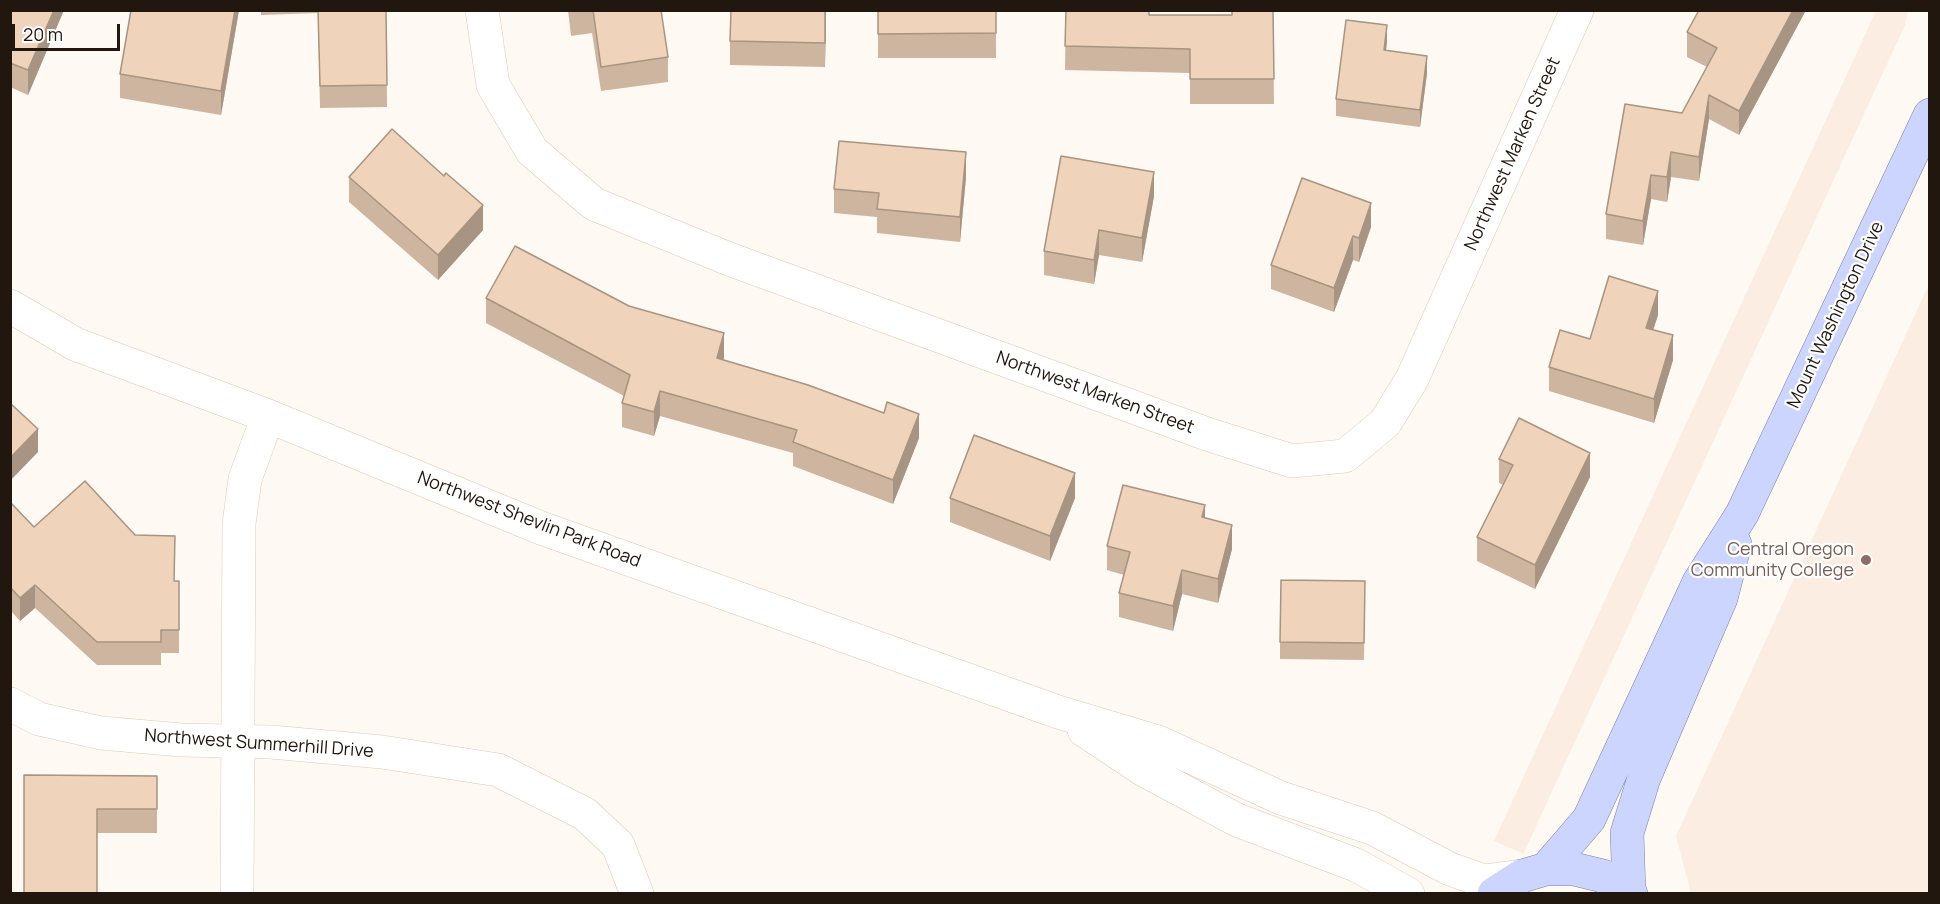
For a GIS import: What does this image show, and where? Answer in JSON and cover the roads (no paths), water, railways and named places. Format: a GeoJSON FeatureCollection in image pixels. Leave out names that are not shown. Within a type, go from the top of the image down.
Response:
{"type":"FeatureCollection","features":[{"type":"Feature","properties":{"kind":"main road","name":"Mount Washington Drive"},"geometry":{"type":"LineString","coordinates":[[1494,894],[1534,873],[1589,819],[1699,582],[1742,514],[1929,115]]}},
{"type":"Feature","properties":{"kind":"main road","name":"Mount Washington Drive"},"geometry":{"type":"LineString","coordinates":[[1630,892],[1627,834],[1644,778],[1721,598],[1742,514]]}},
{"type":"Feature","properties":{"kind":"main road"},"geometry":{"type":"LineString","coordinates":[[1534,873],[1574,869],[1603,876],[1630,892]]}},
{"type":"Feature","properties":{"kind":"street","name":"Northwest Marken Street"},"geometry":{"type":"LineString","coordinates":[[482,10],[493,85],[532,151],[594,204],[729,259],[1207,434],[1292,460],[1345,456],[1385,423],[1412,379],[1577,10]]}},
{"type":"Feature","properties":{"kind":"street","name":"Northwest Shevlin Park Road"},"geometry":{"type":"LineString","coordinates":[[10,306],[75,344],[268,416],[542,528],[1058,712],[1158,742],[1281,798],[1372,828],[1450,869],[1484,881],[1534,873]]}},
{"type":"Feature","properties":{"kind":"street"},"geometry":{"type":"LineString","coordinates":[[237,894],[239,524],[245,479],[268,416]]}},
{"type":"Feature","properties":{"kind":"street","name":"Northwest Summerhill Drive"},"geometry":{"type":"LineString","coordinates":[[10,704],[39,719],[101,733],[271,742],[382,752],[498,770],[585,814],[618,845],[637,894]]}},
{"type":"Feature","properties":{"kind":"street","name":"Northwest Shevlin Park Road"},"geometry":{"type":"LineString","coordinates":[[1058,712],[1144,770],[1237,820],[1356,865],[1408,894]]}},
{"type":"Feature","properties":{"kind":"place","name":"Central Oregon Community College"},"geometry":{"type":"Point","coordinates":[1866,560]}}]}
